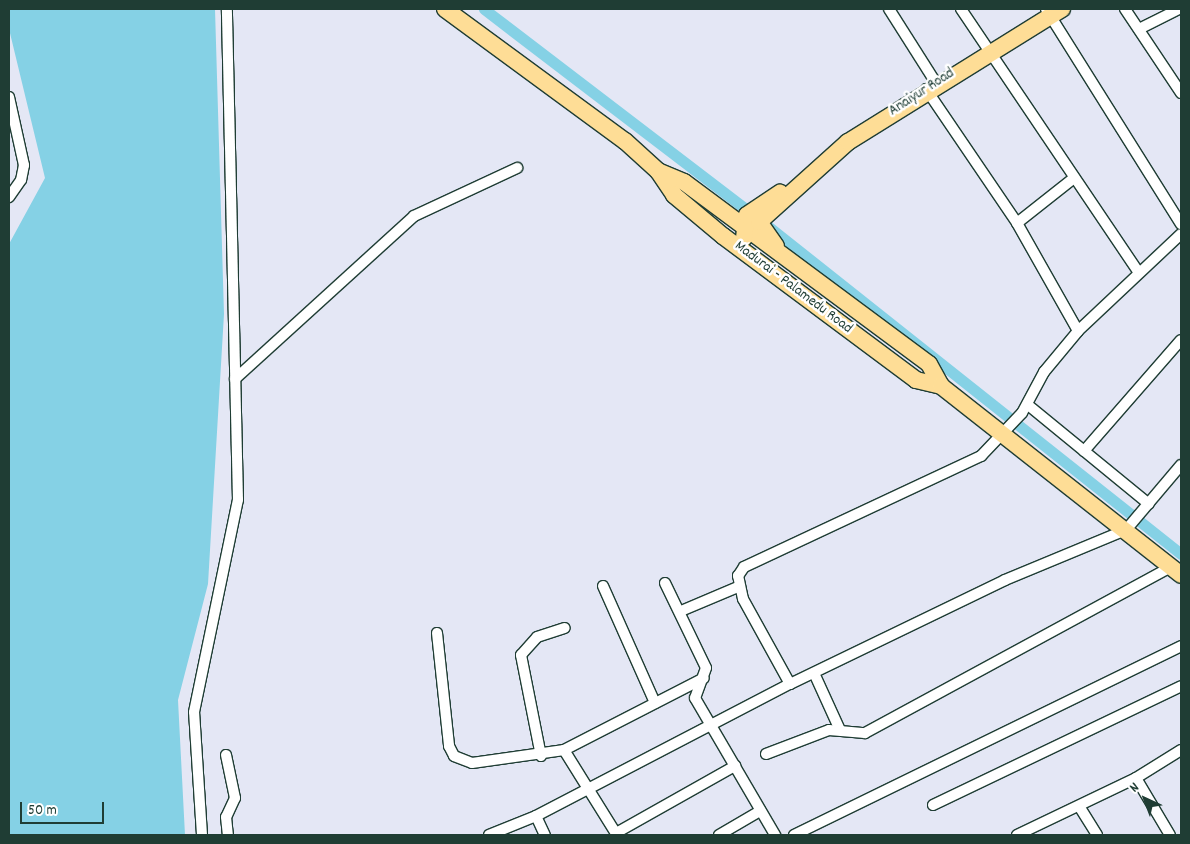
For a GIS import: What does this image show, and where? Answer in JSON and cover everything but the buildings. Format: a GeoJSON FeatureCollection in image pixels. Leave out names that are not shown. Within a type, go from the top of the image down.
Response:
{"type":"FeatureCollection","features":[{"type":"Feature","properties":{"kind":"main road","name":"Madurai - Palamedu Road"},"geometry":{"type":"LineString","coordinates":[[444,9],[625,142],[658,171],[674,194],[723,236],[916,380],[941,386],[1008,430],[1176,571]]}},
{"type":"Feature","properties":{"kind":"main road","name":"Anaiyur Road"},"geometry":{"type":"LineString","coordinates":[[723,236],[754,218],[848,142],[931,86],[1053,11]]}},
{"type":"Feature","properties":{"kind":"main road","name":"Madurai - Palamedu Road"},"geometry":{"type":"LineString","coordinates":[[658,171],[684,182],[706,199],[754,218],[792,266],[929,364],[941,386]]}},
{"type":"Feature","properties":{"kind":"main road"},"geometry":{"type":"LineString","coordinates":[[743,250],[754,218]]}},
{"type":"Feature","properties":{"kind":"main road"},"geometry":{"type":"LineString","coordinates":[[820,308],[832,294]]}},
{"type":"Feature","properties":{"kind":"street"},"geometry":{"type":"LineString","coordinates":[[202,835],[194,712],[238,500],[226,9]]}},
{"type":"Feature","properties":{"kind":"street"},"geometry":{"type":"LineString","coordinates":[[889,9],[931,86],[1017,223],[1078,331]]}},
{"type":"Feature","properties":{"kind":"street"},"geometry":{"type":"LineString","coordinates":[[961,9],[1138,271]]}},
{"type":"Feature","properties":{"kind":"street"},"geometry":{"type":"LineString","coordinates":[[1125,9],[1181,93]]}},
{"type":"Feature","properties":{"kind":"street"},"geometry":{"type":"LineString","coordinates":[[1138,28],[1179,9]]}},
{"type":"Feature","properties":{"kind":"street"},"geometry":{"type":"LineString","coordinates":[[1053,11],[1181,224]]}},
{"type":"Feature","properties":{"kind":"street"},"geometry":{"type":"LineString","coordinates":[[9,97],[12,129],[24,165],[21,180],[9,197]]}},
{"type":"Feature","properties":{"kind":"street"},"geometry":{"type":"LineString","coordinates":[[235,379],[414,216],[517,168]]}},
{"type":"Feature","properties":{"kind":"street"},"geometry":{"type":"LineString","coordinates":[[1017,223],[1074,178]]}},
{"type":"Feature","properties":{"kind":"street"},"geometry":{"type":"LineString","coordinates":[[790,684],[738,587],[738,576],[755,558],[967,465],[1008,430],[1025,409],[1044,372],[1078,331],[1138,271],[1181,234]]}},
{"type":"Feature","properties":{"kind":"street"},"geometry":{"type":"LineString","coordinates":[[1084,451],[1181,340]]}},
{"type":"Feature","properties":{"kind":"street"},"geometry":{"type":"LineString","coordinates":[[1025,409],[1084,451],[1149,504]]}},
{"type":"Feature","properties":{"kind":"street"},"geometry":{"type":"LineString","coordinates":[[489,835],[536,816],[713,726],[790,684],[1005,580],[1126,529],[1181,465]]}},
{"type":"Feature","properties":{"kind":"street"},"geometry":{"type":"LineString","coordinates":[[766,754],[819,732],[840,730],[855,734],[873,729],[1176,571]]}},
{"type":"Feature","properties":{"kind":"street"},"geometry":{"type":"LineString","coordinates":[[665,584],[681,611],[706,668],[704,678],[694,692],[774,835]]}},
{"type":"Feature","properties":{"kind":"street"},"geometry":{"type":"LineString","coordinates":[[603,586],[655,703]]}},
{"type":"Feature","properties":{"kind":"street"},"geometry":{"type":"LineString","coordinates":[[681,611],[738,587]]}},
{"type":"Feature","properties":{"kind":"street"},"geometry":{"type":"LineString","coordinates":[[542,756],[521,655],[537,637],[565,628]]}},
{"type":"Feature","properties":{"kind":"street"},"geometry":{"type":"LineString","coordinates":[[436,633],[454,756],[472,763],[542,756],[564,750],[704,678]]}},
{"type":"Feature","properties":{"kind":"street"},"geometry":{"type":"LineString","coordinates":[[794,835],[1181,646]]}},
{"type":"Feature","properties":{"kind":"street"},"geometry":{"type":"LineString","coordinates":[[814,673],[840,730]]}},
{"type":"Feature","properties":{"kind":"street"},"geometry":{"type":"LineString","coordinates":[[932,805],[1181,686]]}},
{"type":"Feature","properties":{"kind":"street"},"geometry":{"type":"LineString","coordinates":[[564,750],[590,789],[616,834],[735,766]]}},
{"type":"Feature","properties":{"kind":"street"},"geometry":{"type":"LineString","coordinates":[[1021,834],[1136,778],[1181,750]]}},
{"type":"Feature","properties":{"kind":"street"},"geometry":{"type":"LineString","coordinates":[[226,755],[236,798],[226,817],[228,835]]}},
{"type":"Feature","properties":{"kind":"street"},"geometry":{"type":"LineString","coordinates":[[1136,778],[1170,835]]}},
{"type":"Feature","properties":{"kind":"street"},"geometry":{"type":"LineString","coordinates":[[1079,806],[1097,835]]}},
{"type":"Feature","properties":{"kind":"street"},"geometry":{"type":"LineString","coordinates":[[719,835],[760,811]]}},
{"type":"Feature","properties":{"kind":"street"},"geometry":{"type":"LineString","coordinates":[[536,816],[545,835]]}},
{"type":"Feature","properties":{"kind":"water"},"geometry":{"type":"Polygon","coordinates":[[[9,9],[215,9],[224,314],[208,584],[178,700],[185,835],[9,835],[9,244],[45,178],[9,29],[9,9]]]}},
{"type":"Feature","properties":{"kind":"waterway"},"geometry":{"type":"LineString","coordinates":[[484,9],[756,217]]}},
{"type":"Feature","properties":{"kind":"waterway"},"geometry":{"type":"LineString","coordinates":[[769,227],[1181,554]]}}]}
